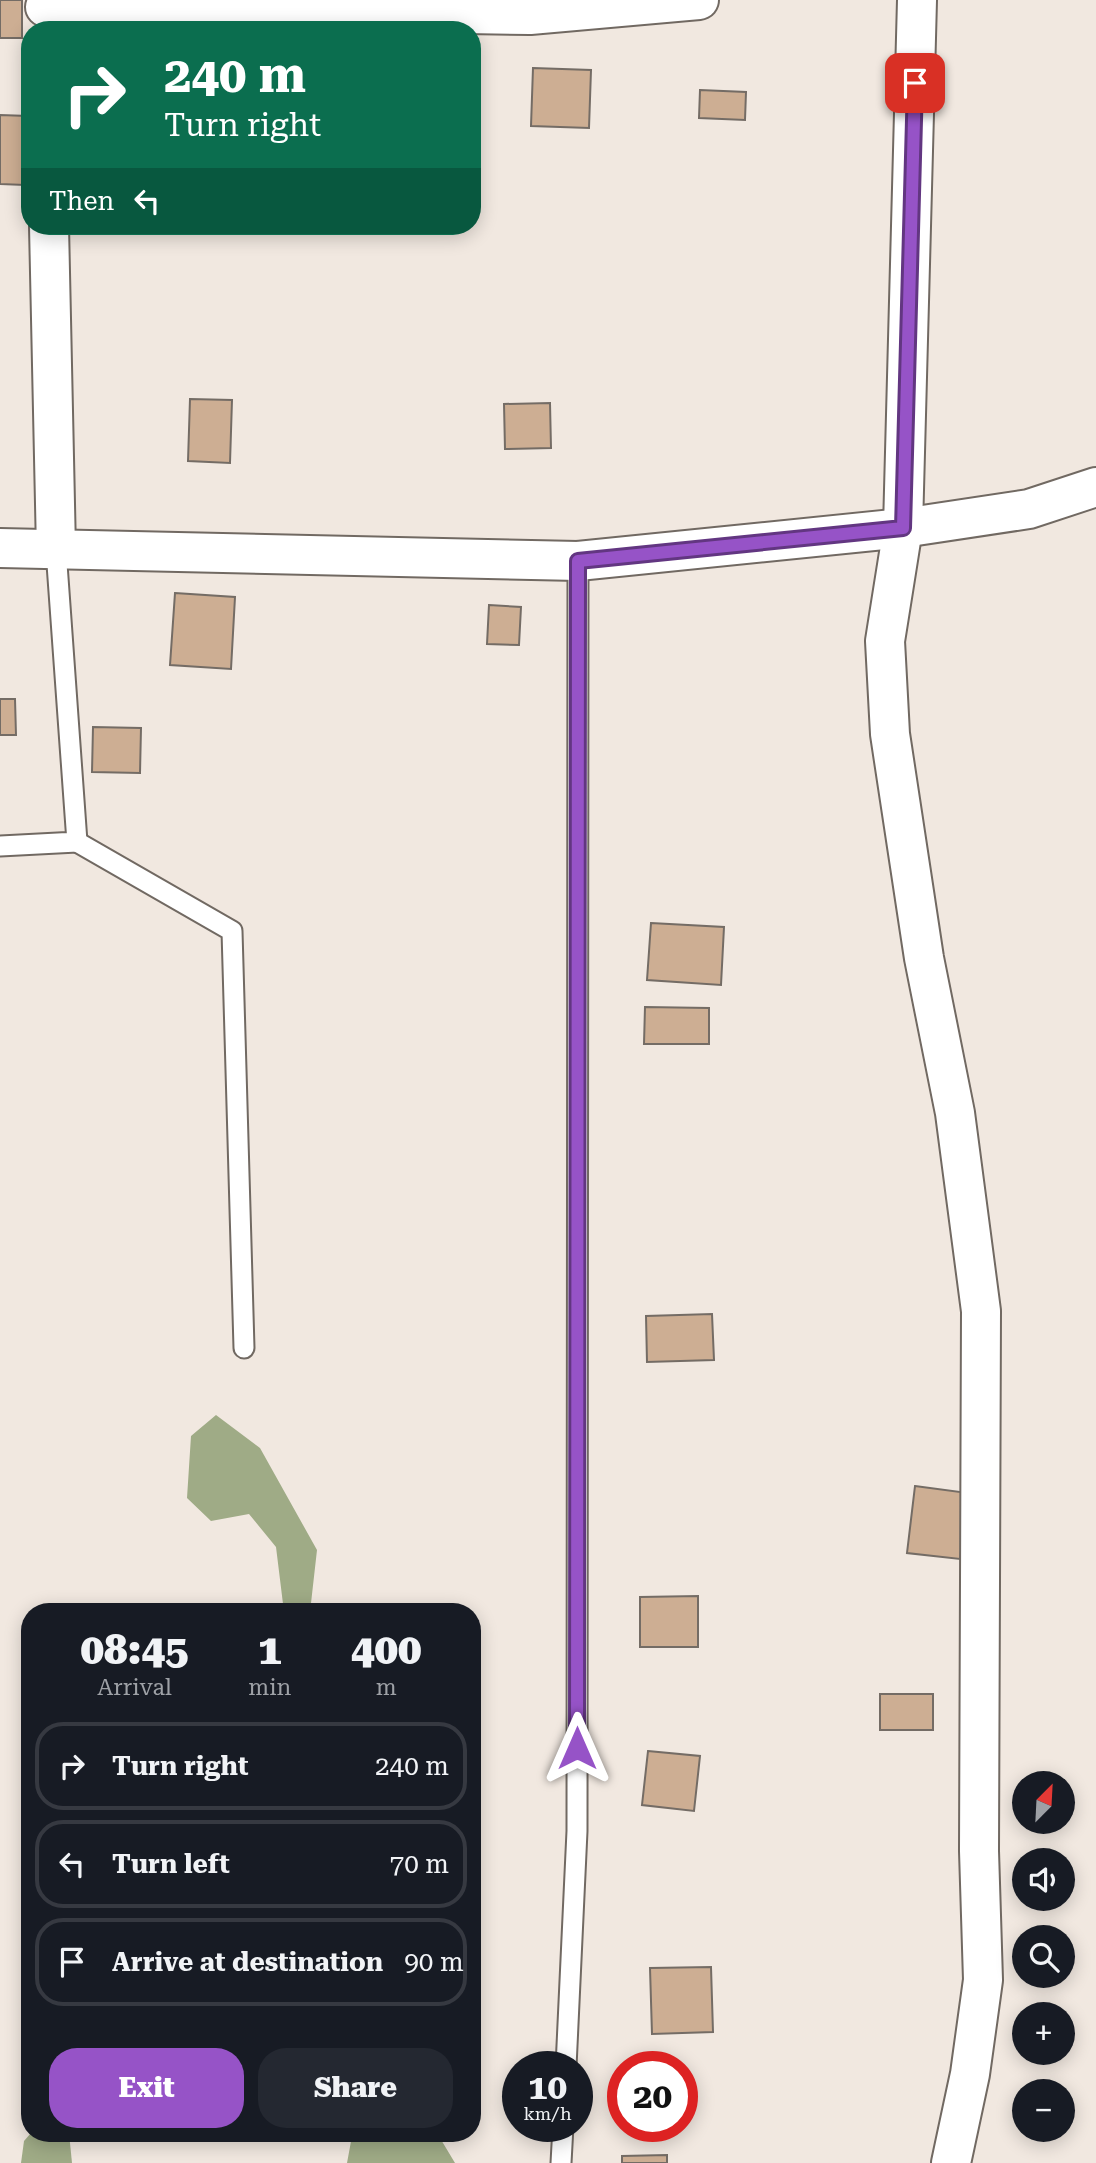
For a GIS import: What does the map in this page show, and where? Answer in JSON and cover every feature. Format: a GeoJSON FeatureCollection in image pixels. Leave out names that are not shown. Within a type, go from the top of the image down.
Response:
{"type":"FeatureCollection","features":[{"type":"Feature","properties":{"kind":"street"},"geometry":{"type":"LineString","coordinates":[[45,12],[530,15],[699,0]]}},
{"type":"Feature","properties":{"kind":"street"},"geometry":{"type":"LineString","coordinates":[[917,0],[903,528],[885,642],[890,734],[924,958],[956,1113],[981,1311],[979,1851],[983,1980],[970,2074],[951,2163]]}},
{"type":"Feature","properties":{"kind":"street"},"geometry":{"type":"LineString","coordinates":[[49,235],[56,550]]}},
{"type":"Feature","properties":{"kind":"street"},"geometry":{"type":"LineString","coordinates":[[0,548],[578,561],[903,528],[1029,509],[1096,487]]}},
{"type":"Feature","properties":{"kind":"lane"},"geometry":{"type":"LineString","coordinates":[[56,550],[78,842]]}},
{"type":"Feature","properties":{"kind":"lane"},"geometry":{"type":"LineString","coordinates":[[567,2051],[577,1831],[578,561]]}},
{"type":"Feature","properties":{"kind":"lane"},"geometry":{"type":"LineString","coordinates":[[0,846],[78,842],[232,931],[244,1348]]}},
{"type":"Feature","properties":{"kind":"lane"},"geometry":{"type":"LineString","coordinates":[[561,2163],[562,2142]]}},
{"type":"Feature","properties":{"kind":"green space"},"geometry":{"type":"Polygon","coordinates":[[[216,1415],[260,1448],[317,1550],[311,1603],[283,1603],[276,1547],[249,1514],[211,1521],[187,1498],[191,1436],[216,1415]]]}},
{"type":"Feature","properties":{"kind":"green space"},"geometry":{"type":"Polygon","coordinates":[[[24,2142],[70,2142],[72,2163],[21,2163],[24,2142]]]}},
{"type":"Feature","properties":{"kind":"green space"},"geometry":{"type":"Polygon","coordinates":[[[351,2142],[442,2142],[455,2163],[347,2163],[351,2142]]]}},
{"type":"Feature","properties":{"kind":"building"},"geometry":{"type":"Polygon","coordinates":[[[0,0],[22,0],[21,38],[0,38],[0,0]]]}},
{"type":"Feature","properties":{"kind":"building"},"geometry":{"type":"Polygon","coordinates":[[[533,68],[591,70],[589,128],[531,126],[533,68]]]}},
{"type":"Feature","properties":{"kind":"building"},"geometry":{"type":"Polygon","coordinates":[[[700,90],[746,92],[745,120],[699,118],[700,90]]]}},
{"type":"Feature","properties":{"kind":"building"},"geometry":{"type":"Polygon","coordinates":[[[0,115],[21,116],[21,185],[0,184],[0,115]]]}},
{"type":"Feature","properties":{"kind":"building"},"geometry":{"type":"Polygon","coordinates":[[[190,399],[232,400],[230,463],[188,461],[190,399]]]}},
{"type":"Feature","properties":{"kind":"building"},"geometry":{"type":"Polygon","coordinates":[[[550,403],[551,448],[505,449],[504,404],[550,403]]]}},
{"type":"Feature","properties":{"kind":"building"},"geometry":{"type":"Polygon","coordinates":[[[175,593],[235,597],[231,669],[170,665],[175,593]]]}},
{"type":"Feature","properties":{"kind":"building"},"geometry":{"type":"Polygon","coordinates":[[[489,605],[521,607],[519,645],[487,644],[489,605]]]}},
{"type":"Feature","properties":{"kind":"building"},"geometry":{"type":"Polygon","coordinates":[[[0,699],[15,699],[16,735],[0,735],[0,699]]]}},
{"type":"Feature","properties":{"kind":"building"},"geometry":{"type":"Polygon","coordinates":[[[93,727],[141,728],[140,773],[92,772],[93,727]]]}},
{"type":"Feature","properties":{"kind":"building"},"geometry":{"type":"Polygon","coordinates":[[[651,923],[724,927],[721,985],[647,980],[651,923]]]}},
{"type":"Feature","properties":{"kind":"building"},"geometry":{"type":"Polygon","coordinates":[[[645,1007],[709,1008],[709,1044],[644,1044],[645,1007]]]}},
{"type":"Feature","properties":{"kind":"building"},"geometry":{"type":"Polygon","coordinates":[[[712,1314],[714,1360],[647,1362],[646,1316],[712,1314]]]}},
{"type":"Feature","properties":{"kind":"building"},"geometry":{"type":"Polygon","coordinates":[[[915,1486],[968,1493],[960,1559],[907,1553],[915,1486]]]}},
{"type":"Feature","properties":{"kind":"building"},"geometry":{"type":"Polygon","coordinates":[[[698,1596],[698,1647],[640,1647],[640,1597],[698,1596]]]}},
{"type":"Feature","properties":{"kind":"building"},"geometry":{"type":"Polygon","coordinates":[[[880,1694],[933,1694],[933,1730],[880,1730],[880,1694]]]}},
{"type":"Feature","properties":{"kind":"building"},"geometry":{"type":"Polygon","coordinates":[[[648,1751],[700,1756],[694,1811],[642,1805],[648,1751]]]}},
{"type":"Feature","properties":{"kind":"building"},"geometry":{"type":"Polygon","coordinates":[[[711,1967],[713,2032],[652,2034],[650,1968],[711,1967]]]}},
{"type":"Feature","properties":{"kind":"building"},"geometry":{"type":"Polygon","coordinates":[[[667,2155],[667,2163],[622,2163],[622,2156],[667,2155]]]}},
{"type":"Feature","properties":{"kind":"route"},"geometry":{"type":"LineString","coordinates":[[577,1748],[578,561],[903,528],[915,83]]}}]}
